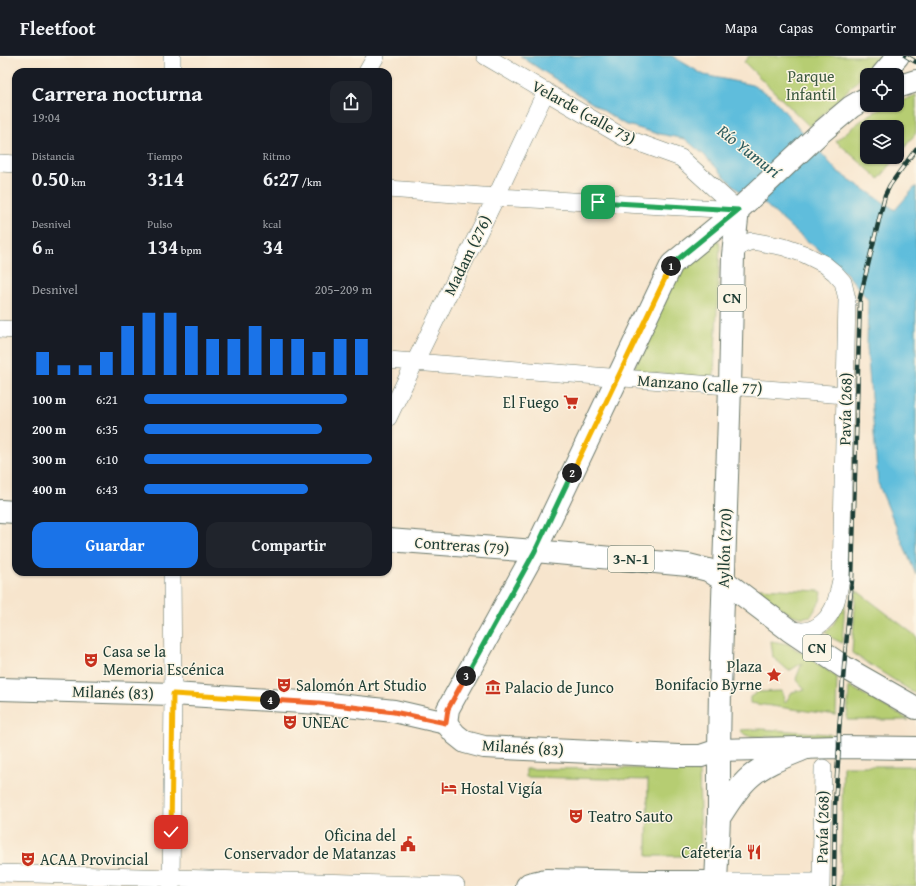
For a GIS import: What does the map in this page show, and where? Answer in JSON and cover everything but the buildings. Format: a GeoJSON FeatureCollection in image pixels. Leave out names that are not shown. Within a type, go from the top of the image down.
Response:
{"type":"FeatureCollection","features":[{"type":"Feature","properties":{"kind":"main road"},"geometry":{"type":"LineString","coordinates":[[888,68],[898,56]]}},
{"type":"Feature","properties":{"kind":"main road"},"geometry":{"type":"LineString","coordinates":[[904,85],[916,81]]}},
{"type":"Feature","properties":{"kind":"main road"},"geometry":{"type":"LineString","coordinates":[[446,723],[448,709],[535,551],[672,264],[742,206],[819,134],[860,101]]}},
{"type":"Feature","properties":{"kind":"main road","name":"Ayllón (270)"},"geometry":{"type":"LineString","coordinates":[[716,884],[723,580],[733,255],[742,206]]}},
{"type":"Feature","properties":{"kind":"main road"},"geometry":{"type":"LineString","coordinates":[[0,511],[12,512]]}},
{"type":"Feature","properties":{"kind":"main road","name":"Contreras (79)"},"geometry":{"type":"LineString","coordinates":[[392,540],[688,564],[708,570],[723,580]]}},
{"type":"Feature","properties":{"kind":"main road","name":"CN"},"geometry":{"type":"LineString","coordinates":[[723,580],[789,630],[844,667],[916,708]]}},
{"type":"Feature","properties":{"kind":"main road","name":"Milanés (83)"},"geometry":{"type":"LineString","coordinates":[[0,689],[173,694],[319,703],[394,712],[446,723],[455,734],[465,742],[484,746],[513,748],[678,756],[701,756],[719,750],[807,747],[839,746],[916,748]]}},
{"type":"Feature","properties":{"kind":"main road"},"geometry":{"type":"LineString","coordinates":[[718,818],[731,799],[750,777],[777,760],[807,747]]}},
{"type":"Feature","properties":{"kind":"main road"},"geometry":{"type":"LineString","coordinates":[[537,883],[638,882],[716,884]]}},
{"type":"Feature","properties":{"kind":"street"},"geometry":{"type":"LineString","coordinates":[[172,56],[172,68]]}},
{"type":"Feature","properties":{"kind":"street"},"geometry":{"type":"LineString","coordinates":[[370,68],[376,56]]}},
{"type":"Feature","properties":{"kind":"street","name":"Velarde (calle 73)"},"geometry":{"type":"LineString","coordinates":[[486,56],[623,137],[681,158],[742,206]]}},
{"type":"Feature","properties":{"kind":"street","name":"Madam (276)"},"geometry":{"type":"LineString","coordinates":[[392,410],[546,91]]}},
{"type":"Feature","properties":{"kind":"street"},"geometry":{"type":"LineString","coordinates":[[0,163],[12,164]]}},
{"type":"Feature","properties":{"kind":"street"},"geometry":{"type":"LineString","coordinates":[[392,189],[496,197],[742,206]]}},
{"type":"Feature","properties":{"kind":"street","name":"Pavía (268)"},"geometry":{"type":"LineString","coordinates":[[733,255],[741,246],[752,241],[784,247],[804,254],[824,264],[834,273],[842,282],[847,299],[841,580],[834,605],[829,616],[815,628],[804,631],[789,630]]}},
{"type":"Feature","properties":{"kind":"street"},"geometry":{"type":"LineString","coordinates":[[0,329],[12,330]]}},
{"type":"Feature","properties":{"kind":"street","name":"Manzano (calle 77)"},"geometry":{"type":"LineString","coordinates":[[392,360],[845,395]]}},
{"type":"Feature","properties":{"kind":"street"},"geometry":{"type":"LineString","coordinates":[[171,882],[173,694],[172,576]]}},
{"type":"Feature","properties":{"kind":"street","name":"Pavía (268)"},"geometry":{"type":"LineString","coordinates":[[821,884],[823,768]]}},
{"type":"Feature","properties":{"kind":"street"},"geometry":{"type":"LineString","coordinates":[[0,873],[171,882],[456,886]]}},
{"type":"Feature","properties":{"kind":"street"},"geometry":{"type":"LineString","coordinates":[[716,884],[821,884]]}},
{"type":"Feature","properties":{"kind":"green space","name":"Parque Infantil"},"geometry":{"type":"Polygon","coordinates":[[[749,56],[883,56],[871,68],[860,68],[860,78],[810,127],[744,62],[749,56]]]}},
{"type":"Feature","properties":{"kind":"green space"},"geometry":{"type":"Polygon","coordinates":[[[916,95],[916,133],[904,148],[904,120],[862,120],[875,112],[904,112],[904,100],[916,95]]]}},
{"type":"Feature","properties":{"kind":"green space"},"geometry":{"type":"Polygon","coordinates":[[[860,122],[860,162],[836,141],[860,122]]]}},
{"type":"Feature","properties":{"kind":"green space"},"geometry":{"type":"Polygon","coordinates":[[[862,164],[891,164],[879,179],[862,164]]]}},
{"type":"Feature","properties":{"kind":"green space"},"geometry":{"type":"Polygon","coordinates":[[[717,240],[720,245],[713,377],[636,372],[633,370],[679,269],[717,240]]]}},
{"type":"Feature","properties":{"kind":"green space"},"geometry":{"type":"Polygon","coordinates":[[[759,588],[822,592],[820,601],[811,616],[802,617],[796,616],[784,610],[759,588]]]}},
{"type":"Feature","properties":{"kind":"green space"},"geometry":{"type":"Polygon","coordinates":[[[846,590],[842,643],[832,638],[825,632],[833,625],[837,617],[846,590]]]}},
{"type":"Feature","properties":{"kind":"green space"},"geometry":{"type":"Polygon","coordinates":[[[856,590],[916,636],[916,694],[852,653],[856,590]]]}},
{"type":"Feature","properties":{"kind":"green space","name":"Plaza Bonifacio Byrne"},"geometry":{"type":"Polygon","coordinates":[[[771,641],[788,644],[837,677],[836,715],[750,703],[750,697],[758,692],[782,691],[785,703],[792,692],[805,689],[796,679],[802,663],[789,671],[773,657],[771,641]]]}},
{"type":"Feature","properties":{"kind":"green space"},"geometry":{"type":"Polygon","coordinates":[[[849,686],[909,720],[847,720],[849,686]]]}},
{"type":"Feature","properties":{"kind":"green space"},"geometry":{"type":"Polygon","coordinates":[[[761,729],[835,735],[832,738],[748,736],[740,730],[761,729]]]}},
{"type":"Feature","properties":{"kind":"green space"},"geometry":{"type":"Polygon","coordinates":[[[843,766],[916,766],[916,886],[840,886],[843,766]]]}},
{"type":"Feature","properties":{"kind":"green space"},"geometry":{"type":"Polygon","coordinates":[[[680,768],[699,772],[701,856],[647,856],[648,780],[526,777],[526,769],[680,768]]]}},
{"type":"Feature","properties":{"kind":"water","name":"Río Yumurí"},"geometry":{"type":"Polygon","coordinates":[[[520,56],[672,56],[704,75],[752,85],[770,95],[837,171],[895,210],[916,186],[916,575],[878,483],[867,347],[868,300],[847,274],[829,258],[796,232],[747,188],[740,192],[703,154],[685,139],[655,133],[624,124],[520,56]]]}},
{"type":"Feature","properties":{"kind":"railway"},"geometry":{"type":"LineString","coordinates":[[906,56],[916,62]]}},
{"type":"Feature","properties":{"kind":"railway"},"geometry":{"type":"LineString","coordinates":[[834,886],[835,804],[839,730],[852,580],[860,298],[885,195],[890,185],[916,149]]}},
{"type":"Feature","properties":{"kind":"place","name":"El Fuego"},"geometry":{"type":"Point","coordinates":[571,402]}},
{"type":"Feature","properties":{"kind":"place","name":"Casa se la Memoria Escénica"},"geometry":{"type":"Point","coordinates":[91,660]}},
{"type":"Feature","properties":{"kind":"place","name":"Plaza Bonifacio Byrne"},"geometry":{"type":"Point","coordinates":[774,675]}},
{"type":"Feature","properties":{"kind":"place","name":"Salomón Art Studio"},"geometry":{"type":"Point","coordinates":[284,685]}},
{"type":"Feature","properties":{"kind":"place","name":"Palacio de Junco"},"geometry":{"type":"Point","coordinates":[493,687]}},
{"type":"Feature","properties":{"kind":"place","name":"UNEAC"},"geometry":{"type":"Point","coordinates":[290,722]}},
{"type":"Feature","properties":{"kind":"place","name":"Hostal Vigía"},"geometry":{"type":"Point","coordinates":[449,788]}},
{"type":"Feature","properties":{"kind":"place","name":"Teatro Sauto"},"geometry":{"type":"Point","coordinates":[576,816]}},
{"type":"Feature","properties":{"kind":"place","name":"Oficina del Conservador de Matanzas"},"geometry":{"type":"Point","coordinates":[408,844]}},
{"type":"Feature","properties":{"kind":"place","name":"Cafetería"},"geometry":{"type":"Point","coordinates":[754,852]}},
{"type":"Feature","properties":{"kind":"place","name":"ACAA Provincial"},"geometry":{"type":"Point","coordinates":[28,859]}},
{"type":"Feature","properties":{"kind":"route"},"geometry":{"type":"LineString","coordinates":[[171,832],[173,694],[319,703],[394,712],[446,723],[448,709],[535,551],[672,264],[738,210],[598,202]]}}]}
